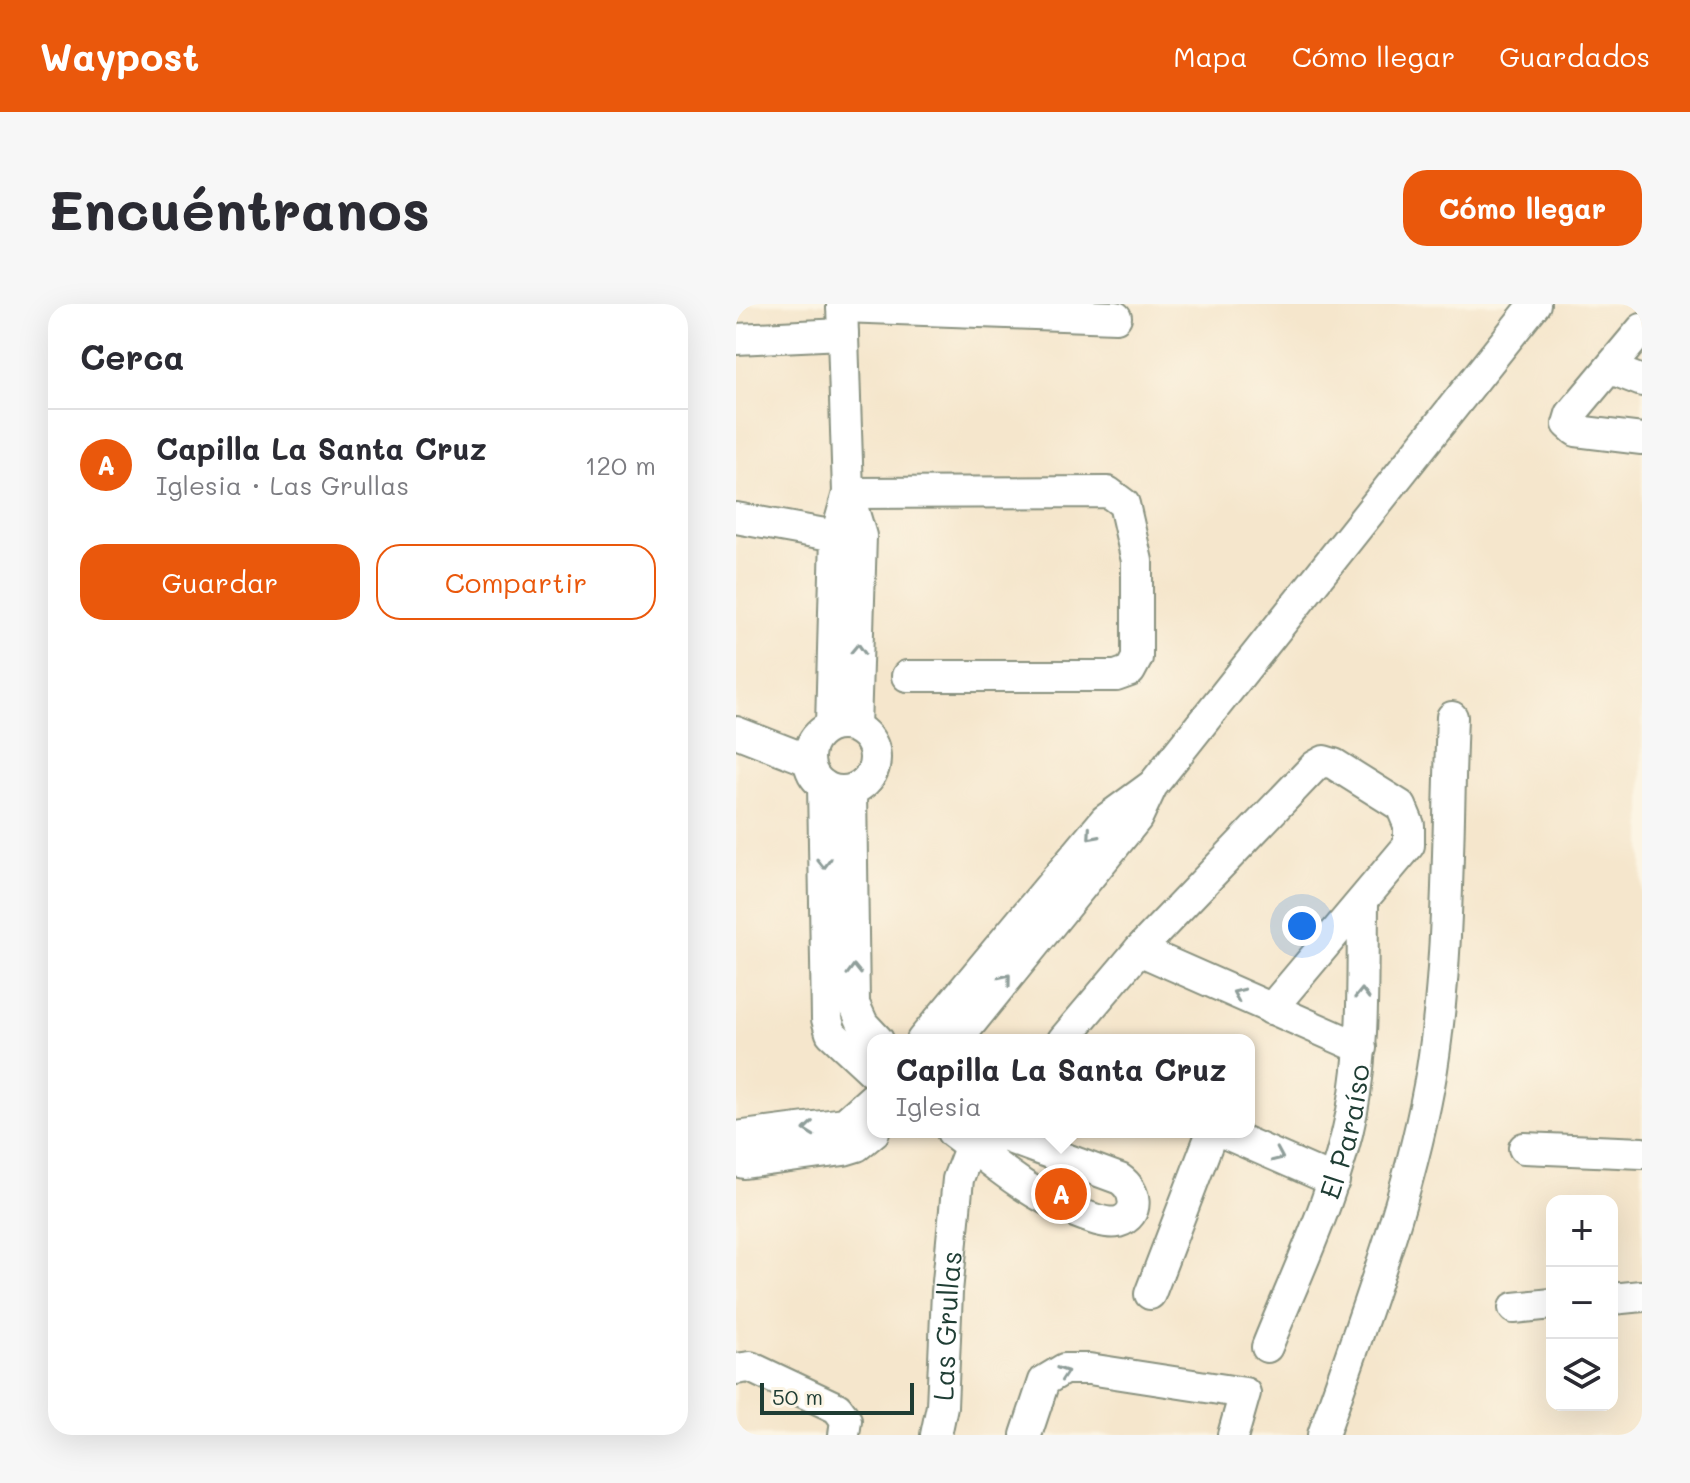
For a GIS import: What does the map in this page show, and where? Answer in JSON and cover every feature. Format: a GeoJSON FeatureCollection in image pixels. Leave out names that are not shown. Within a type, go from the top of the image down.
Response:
{"type":"FeatureCollection","features":[{"type":"Feature","properties":{"kind":"street"},"geometry":{"type":"LineString","coordinates":[[962,1034],[1137,818],[1152,786],[1535,304]]}},
{"type":"Feature","properties":{"kind":"street"},"geometry":{"type":"LineString","coordinates":[[842,315],[849,536],[843,727]]}},
{"type":"Feature","properties":{"kind":"street"},"geometry":{"type":"LineString","coordinates":[[736,339],[842,315],[1116,317]]}},
{"type":"Feature","properties":{"kind":"street"},"geometry":{"type":"LineString","coordinates":[[1642,329],[1571,414],[1568,424],[1576,431],[1642,439]]}},
{"type":"Feature","properties":{"kind":"street"},"geometry":{"type":"LineString","coordinates":[[1611,369],[1642,381]]}},
{"type":"Feature","properties":{"kind":"street"},"geometry":{"type":"LineString","coordinates":[[848,493],[1108,492],[1124,504],[1137,561],[1137,658],[1130,671],[1116,676],[907,676]]}},
{"type":"Feature","properties":{"kind":"street"},"geometry":{"type":"LineString","coordinates":[[736,518],[849,536]]}},
{"type":"Feature","properties":{"kind":"street"},"geometry":{"type":"LineString","coordinates":[[1323,1435],[1397,1219],[1432,1069],[1441,970],[1452,717]]}},
{"type":"Feature","properties":{"kind":"street"},"geometry":{"type":"LineString","coordinates":[[736,732],[827,779],[865,782],[873,768],[875,752],[868,737],[843,727],[818,734],[810,746],[827,779],[854,1004],[863,1024],[872,1034]]}},
{"type":"Feature","properties":{"kind":"street"},"geometry":{"type":"LineString","coordinates":[[1068,1034],[1139,950],[1315,766],[1324,761],[1334,764],[1401,806],[1409,825],[1409,845],[1271,1009]]}},
{"type":"Feature","properties":{"kind":"street"},"geometry":{"type":"LineString","coordinates":[[827,779],[827,1019],[838,1041],[867,1067]]}},
{"type":"Feature","properties":{"kind":"street"},"geometry":{"type":"LineString","coordinates":[[927,1034],[1105,820],[1152,786]]}},
{"type":"Feature","properties":{"kind":"street","name":"El Paraíso"},"geometry":{"type":"LineString","coordinates":[[1267,1347],[1334,1181],[1352,1112],[1361,1048],[1363,903]]}},
{"type":"Feature","properties":{"kind":"street"},"geometry":{"type":"LineString","coordinates":[[1139,950],[1361,1048]]}},
{"type":"Feature","properties":{"kind":"street"},"geometry":{"type":"LineString","coordinates":[[736,1137],[845,1123],[867,1103]]}},
{"type":"Feature","properties":{"kind":"street"},"geometry":{"type":"LineString","coordinates":[[736,1161],[844,1150],[857,1146],[867,1138]]}},
{"type":"Feature","properties":{"kind":"street"},"geometry":{"type":"LineString","coordinates":[[1150,1294],[1210,1138]]}},
{"type":"Feature","properties":{"kind":"street"},"geometry":{"type":"LineString","coordinates":[[1236,1138],[1334,1181]]}},
{"type":"Feature","properties":{"kind":"street","name":"Las Grullas"},"geometry":{"type":"LineString","coordinates":[[936,1435],[942,1406],[947,1292],[958,1179],[987,1139]]}},
{"type":"Feature","properties":{"kind":"street"},"geometry":{"type":"LineString","coordinates":[[1524,1148],[1642,1153]]}},
{"type":"Feature","properties":{"kind":"street"},"geometry":{"type":"LineString","coordinates":[[1618,1298],[1642,1296]]}},
{"type":"Feature","properties":{"kind":"street"},"geometry":{"type":"LineString","coordinates":[[1514,1308],[1546,1305]]}},
{"type":"Feature","properties":{"kind":"street"},"geometry":{"type":"LineString","coordinates":[[736,1369],[750,1367],[837,1408],[846,1420],[844,1435]]}},
{"type":"Feature","properties":{"kind":"street"},"geometry":{"type":"LineString","coordinates":[[1026,1435],[1044,1381],[1064,1369],[1089,1369],[1245,1393],[1233,1435]]}},
{"type":"Feature","properties":{"kind":"place","name":"Capilla La Santa Cruz"},"geometry":{"type":"Point","coordinates":[1061,1194]}}]}
